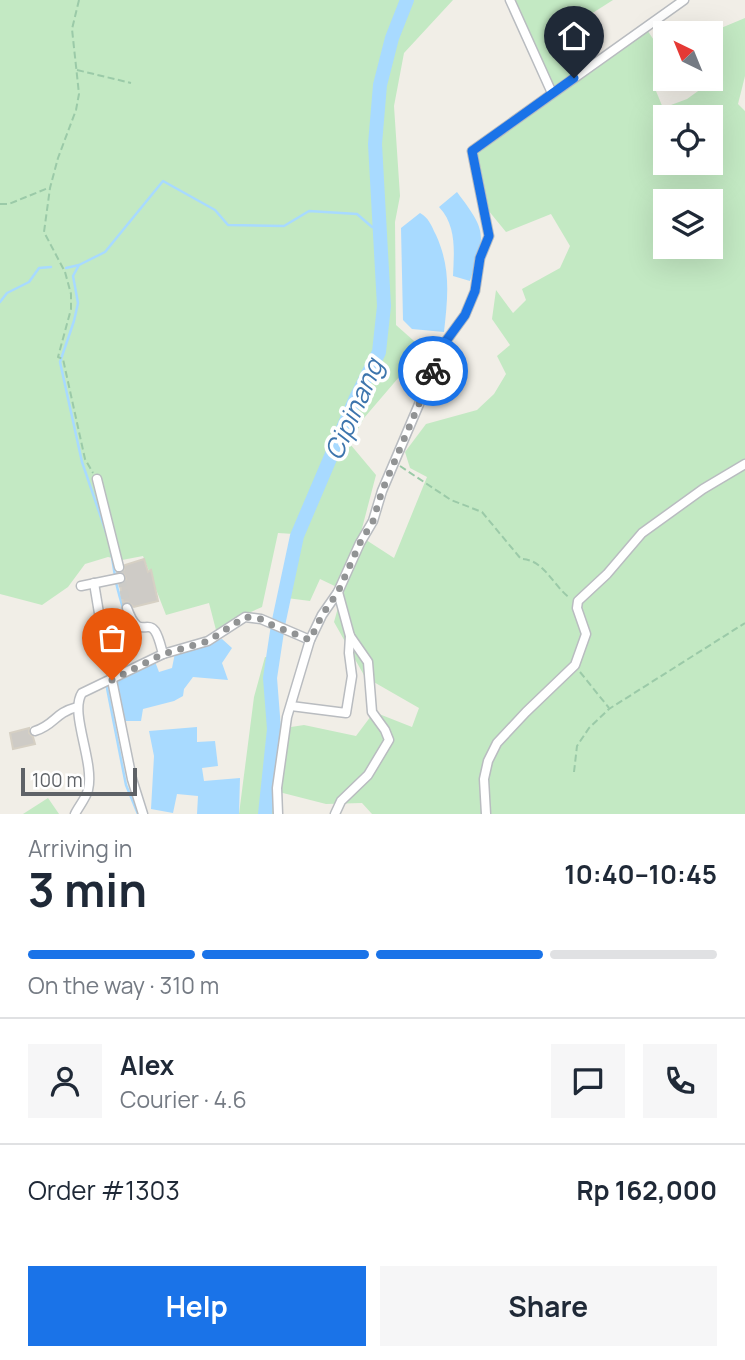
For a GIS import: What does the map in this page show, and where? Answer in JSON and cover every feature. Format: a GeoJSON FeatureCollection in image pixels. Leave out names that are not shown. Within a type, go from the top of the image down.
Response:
{"type":"FeatureCollection","features":[{"type":"Feature","properties":{"kind":"street"},"geometry":{"type":"LineString","coordinates":[[510,0],[552,93]]}},
{"type":"Feature","properties":{"kind":"street"},"geometry":{"type":"LineString","coordinates":[[278,814],[277,788],[291,706],[310,640],[322,615],[338,592],[373,521],[382,491],[446,341],[465,315],[475,291],[480,258],[489,236],[472,151],[684,0]]}},
{"type":"Feature","properties":{"kind":"street"},"geometry":{"type":"LineString","coordinates":[[486,814],[484,779],[488,761],[498,743],[575,665],[586,634],[577,608],[578,601],[607,574],[642,533],[703,489],[745,464]]}},
{"type":"Feature","properties":{"kind":"street"},"geometry":{"type":"LineString","coordinates":[[97,479],[119,567]]}},
{"type":"Feature","properties":{"kind":"street"},"geometry":{"type":"LineString","coordinates":[[81,586],[116,579]]}},
{"type":"Feature","properties":{"kind":"street"},"geometry":{"type":"LineString","coordinates":[[94,583],[102,631]]}},
{"type":"Feature","properties":{"kind":"street"},"geometry":{"type":"LineString","coordinates":[[291,706],[346,713],[352,676],[350,636],[338,592]]}},
{"type":"Feature","properties":{"kind":"street"},"geometry":{"type":"LineString","coordinates":[[127,608],[136,627],[151,628],[155,631],[163,654]]}},
{"type":"Feature","properties":{"kind":"street"},"geometry":{"type":"LineString","coordinates":[[75,814],[88,790],[89,769],[77,706],[82,693],[163,654],[208,641],[245,617],[261,619],[310,640]]}},
{"type":"Feature","properties":{"kind":"street"},"geometry":{"type":"LineString","coordinates":[[108,681],[119,669],[133,624]]}},
{"type":"Feature","properties":{"kind":"street"},"geometry":{"type":"LineString","coordinates":[[335,814],[341,801],[368,775],[388,740],[385,730],[372,712],[368,662],[350,636]]}},
{"type":"Feature","properties":{"kind":"street"},"geometry":{"type":"LineString","coordinates":[[108,681],[143,814]]}},
{"type":"Feature","properties":{"kind":"street"},"geometry":{"type":"LineString","coordinates":[[35,731],[48,727],[64,710],[77,706]]}},
{"type":"Feature","properties":{"kind":"path"},"geometry":{"type":"LineString","coordinates":[[79,0],[72,29],[79,94],[50,188],[44,232],[65,272],[71,294],[71,309],[58,357],[63,359],[85,459],[97,479]]}},
{"type":"Feature","properties":{"kind":"path"},"geometry":{"type":"LineString","coordinates":[[76,69],[131,83]]}},
{"type":"Feature","properties":{"kind":"path"},"geometry":{"type":"LineString","coordinates":[[0,204],[9,204],[50,188]]}},
{"type":"Feature","properties":{"kind":"path"},"geometry":{"type":"LineString","coordinates":[[395,462],[451,500],[482,512],[521,559],[531,559],[546,572],[558,589],[578,601]]}},
{"type":"Feature","properties":{"kind":"path"},"geometry":{"type":"LineString","coordinates":[[574,772],[577,746],[589,728],[609,709],[745,623]]}},
{"type":"Feature","properties":{"kind":"path"},"geometry":{"type":"LineString","coordinates":[[575,665],[609,709]]}},
{"type":"Feature","properties":{"kind":"green space"},"geometry":{"type":"Polygon","coordinates":[[[0,0],[453,0],[404,53],[394,106],[400,196],[395,222],[396,325],[423,349],[364,418],[350,444],[376,475],[360,536],[394,558],[427,477],[410,468],[405,452],[426,424],[477,410],[494,394],[506,374],[497,356],[510,345],[492,319],[496,290],[513,313],[526,300],[522,289],[560,268],[570,246],[551,214],[506,232],[479,199],[471,148],[553,92],[512,0],[613,0],[580,21],[597,61],[646,28],[653,38],[653,91],[656,91],[662,105],[653,105],[653,175],[723,175],[723,105],[671,105],[698,91],[723,91],[723,27],[745,18],[745,76],[738,104],[745,111],[745,814],[372,814],[362,803],[326,804],[279,792],[278,814],[239,814],[254,697],[265,657],[277,660],[274,683],[278,729],[304,725],[356,736],[374,712],[412,727],[419,708],[365,677],[334,622],[343,590],[320,579],[310,601],[279,597],[294,534],[278,533],[262,607],[244,615],[217,634],[209,603],[166,615],[143,556],[122,560],[108,557],[85,564],[68,587],[42,605],[0,594],[0,0]]]}},
{"type":"Feature","properties":{"kind":"green space"},"geometry":{"type":"Polygon","coordinates":[[[48,798],[59,814],[23,814],[48,798]]]}},
{"type":"Feature","properties":{"kind":"water"},"geometry":{"type":"Polygon","coordinates":[[[457,192],[474,217],[481,234],[479,253],[470,281],[453,276],[452,231],[439,207],[457,192]]]}},
{"type":"Feature","properties":{"kind":"water"},"geometry":{"type":"Polygon","coordinates":[[[420,213],[431,225],[444,259],[447,294],[444,332],[412,329],[403,320],[401,228],[420,213]]]}},
{"type":"Feature","properties":{"kind":"water"},"geometry":{"type":"Polygon","coordinates":[[[222,639],[232,648],[222,663],[228,680],[193,677],[184,689],[183,696],[143,709],[141,721],[122,721],[113,686],[140,664],[154,659],[159,672],[172,668],[175,653],[222,639]]]}},
{"type":"Feature","properties":{"kind":"water"},"geometry":{"type":"Polygon","coordinates":[[[197,727],[197,742],[215,741],[218,766],[202,768],[204,781],[240,778],[239,814],[197,814],[198,796],[177,794],[173,813],[151,809],[154,756],[149,731],[197,727]]]}},
{"type":"Feature","properties":{"kind":"building"},"geometry":{"type":"Polygon","coordinates":[[[144,559],[148,572],[151,570],[158,601],[134,607],[128,602],[123,603],[120,585],[126,579],[123,572],[125,565],[144,559]]]}},
{"type":"Feature","properties":{"kind":"building"},"geometry":{"type":"Polygon","coordinates":[[[29,728],[35,744],[13,749],[10,733],[29,728]]]}},
{"type":"Feature","properties":{"kind":"waterway","name":"Cipinang"},"geometry":{"type":"LineString","coordinates":[[265,814],[274,729],[270,678],[297,536],[355,400],[379,352],[384,306],[375,144],[380,85],[392,38],[407,0]]}},
{"type":"Feature","properties":{"kind":"waterway"},"geometry":{"type":"LineString","coordinates":[[107,535],[82,462],[60,362],[78,303],[73,276],[79,265],[105,252],[163,181],[215,210],[228,225],[284,226],[309,211],[357,214],[372,227],[381,227]]}},
{"type":"Feature","properties":{"kind":"waterway"},"geometry":{"type":"LineString","coordinates":[[66,268],[79,265]]}},
{"type":"Feature","properties":{"kind":"waterway"},"geometry":{"type":"LineString","coordinates":[[0,302],[7,293],[29,282],[39,268],[51,267]]}},
{"type":"Feature","properties":{"kind":"waterway"},"geometry":{"type":"LineString","coordinates":[[111,551],[115,576]]}},
{"type":"Feature","properties":{"kind":"waterway"},"geometry":{"type":"LineString","coordinates":[[116,582],[127,625],[107,688],[126,785],[138,814]]}},
{"type":"Feature","properties":{"kind":"tunnel"},"geometry":{"type":"LineString","coordinates":[[119,567],[127,608]]}},
{"type":"Feature","properties":{"kind":"way so far"},"geometry":{"type":"LineString","coordinates":[[112,680],[163,654],[208,641],[245,617],[261,619],[310,640],[322,615],[338,592],[373,521],[382,491],[433,371]]}},
{"type":"Feature","properties":{"kind":"route"},"geometry":{"type":"LineString","coordinates":[[433,371],[446,341],[465,315],[475,291],[480,258],[489,236],[472,151],[574,78]]}}]}
